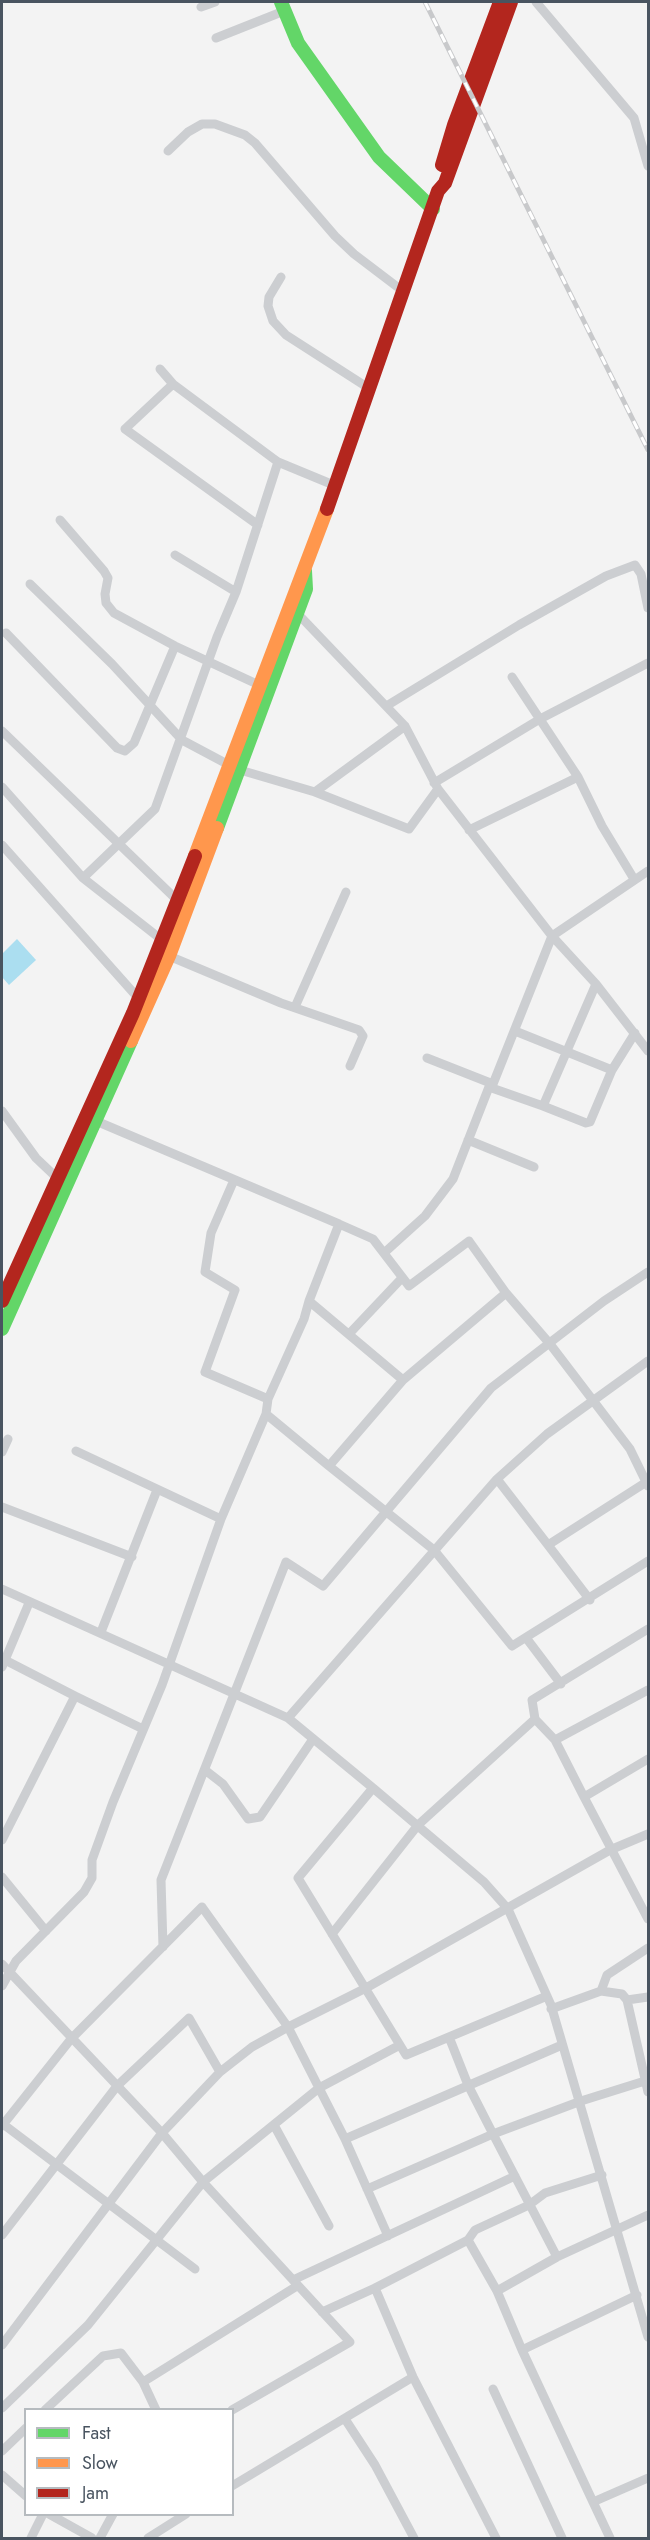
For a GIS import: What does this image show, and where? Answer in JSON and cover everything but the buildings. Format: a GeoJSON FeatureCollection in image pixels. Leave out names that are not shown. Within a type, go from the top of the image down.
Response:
{"type":"FeatureCollection","features":[{"type":"Feature","properties":{"kind":"main road"},"geometry":{"type":"LineString","coordinates":[[2,1329],[66,1181],[96,1121],[169,956],[235,768],[259,685],[296,585],[305,571],[433,209],[454,125],[500,2]]}},
{"type":"Feature","properties":{"kind":"main road"},"geometry":{"type":"LineString","coordinates":[[438,191],[445,183],[511,2]]}},
{"type":"Feature","properties":{"kind":"main road"},"geometry":{"type":"LineString","coordinates":[[283,6],[298,43],[379,157],[433,209]]}},
{"type":"Feature","properties":{"kind":"main road"},"geometry":{"type":"LineString","coordinates":[[2,1301],[56,1177],[139,999],[177,900],[235,768],[298,614],[306,589],[305,571]]}},
{"type":"Feature","properties":{"kind":"street"},"geometry":{"type":"LineString","coordinates":[[201,7],[215,2]]}},
{"type":"Feature","properties":{"kind":"street"},"geometry":{"type":"LineString","coordinates":[[536,2],[626,106],[639,130],[648,166]]}},
{"type":"Feature","properties":{"kind":"street"},"geometry":{"type":"LineString","coordinates":[[216,38],[283,6]]}},
{"type":"Feature","properties":{"kind":"street"},"geometry":{"type":"LineString","coordinates":[[168,151],[188,132],[202,124],[215,124],[245,135],[255,142],[335,236],[354,254],[404,292]]}},
{"type":"Feature","properties":{"kind":"street"},"geometry":{"type":"LineString","coordinates":[[281,277],[269,297],[268,306],[273,321],[286,335],[370,388]]}},
{"type":"Feature","properties":{"kind":"street"},"geometry":{"type":"LineString","coordinates":[[160,369],[173,384],[278,462],[336,486]]}},
{"type":"Feature","properties":{"kind":"street"},"geometry":{"type":"LineString","coordinates":[[173,384],[150,403],[126,429],[258,525]]}},
{"type":"Feature","properties":{"kind":"street"},"geometry":{"type":"LineString","coordinates":[[83,878],[155,808],[236,592],[278,462]]}},
{"type":"Feature","properties":{"kind":"street"},"geometry":{"type":"LineString","coordinates":[[60,520],[108,578],[106,603],[114,613],[175,646],[259,685]]}},
{"type":"Feature","properties":{"kind":"street"},"geometry":{"type":"LineString","coordinates":[[175,555],[236,592]]}},
{"type":"Feature","properties":{"kind":"street"},"geometry":{"type":"LineString","coordinates":[[387,705],[519,624],[606,576],[635,565],[641,574],[648,608]]}},
{"type":"Feature","properties":{"kind":"street"},"geometry":{"type":"LineString","coordinates":[[30,584],[182,740],[235,768],[315,792],[409,830],[436,786],[540,720],[648,663]]}},
{"type":"Feature","properties":{"kind":"street"},"geometry":{"type":"LineString","coordinates":[[298,614],[405,726],[436,786],[469,830],[552,936],[646,1044]]}},
{"type":"Feature","properties":{"kind":"street"},"geometry":{"type":"LineString","coordinates":[[6,633],[117,748],[125,751],[134,743],[175,646]]}},
{"type":"Feature","properties":{"kind":"street"},"geometry":{"type":"LineString","coordinates":[[512,677],[578,777],[602,826],[634,879]]}},
{"type":"Feature","properties":{"kind":"street"},"geometry":{"type":"LineString","coordinates":[[315,792],[405,726]]}},
{"type":"Feature","properties":{"kind":"street"},"geometry":{"type":"LineString","coordinates":[[2,731],[177,900]]}},
{"type":"Feature","properties":{"kind":"street"},"geometry":{"type":"LineString","coordinates":[[469,830],[578,777]]}},
{"type":"Feature","properties":{"kind":"street"},"geometry":{"type":"LineString","coordinates":[[2,787],[83,878],[162,940]]}},
{"type":"Feature","properties":{"kind":"street"},"geometry":{"type":"LineString","coordinates":[[2,845],[139,999]]}},
{"type":"Feature","properties":{"kind":"street"},"geometry":{"type":"LineString","coordinates":[[427,1058],[493,1084],[552,936],[634,879],[648,872]]}},
{"type":"Feature","properties":{"kind":"street"},"geometry":{"type":"LineString","coordinates":[[295,1007],[346,891]]}},
{"type":"Feature","properties":{"kind":"street"},"geometry":{"type":"LineString","coordinates":[[169,956],[196,969],[362,1032],[363,1036],[350,1066]]}},
{"type":"Feature","properties":{"kind":"street"},"geometry":{"type":"LineString","coordinates":[[543,1106],[596,984]]}},
{"type":"Feature","properties":{"kind":"street"},"geometry":{"type":"LineString","coordinates":[[514,1031],[612,1070]]}},
{"type":"Feature","properties":{"kind":"street"},"geometry":{"type":"LineString","coordinates":[[384,1252],[425,1216],[453,1179],[489,1087],[585,1123],[590,1122],[612,1070],[635,1033]]}},
{"type":"Feature","properties":{"kind":"street"},"geometry":{"type":"LineString","coordinates":[[2,1111],[36,1158],[56,1177]]}},
{"type":"Feature","properties":{"kind":"street"},"geometry":{"type":"LineString","coordinates":[[96,1121],[366,1235],[384,1252],[401,1279],[409,1286],[469,1241],[506,1293],[550,1344],[630,1449],[648,1483],[548,1545]]}},
{"type":"Feature","properties":{"kind":"street"},"geometry":{"type":"LineString","coordinates":[[468,1140],[534,1167]]}},
{"type":"Feature","properties":{"kind":"street"},"geometry":{"type":"LineString","coordinates":[[234,1180],[211,1233],[205,1272],[235,1290],[205,1372],[268,1400]]}},
{"type":"Feature","properties":{"kind":"street"},"geometry":{"type":"LineString","coordinates":[[2,1986],[16,1961],[84,1892],[92,1878],[92,1860],[113,1802],[170,1664],[221,1520],[266,1414],[268,1400],[304,1319],[339,1224]]}},
{"type":"Feature","properties":{"kind":"street"},"geometry":{"type":"LineString","coordinates":[[163,1947],[161,1880],[286,1562],[322,1586],[491,1388],[604,1301],[648,1272]]}},
{"type":"Feature","properties":{"kind":"street"},"geometry":{"type":"LineString","coordinates":[[349,1334],[401,1279]]}},
{"type":"Feature","properties":{"kind":"street"},"geometry":{"type":"LineString","coordinates":[[329,1466],[403,1380],[506,1293]]}},
{"type":"Feature","properties":{"kind":"street"},"geometry":{"type":"LineString","coordinates":[[309,1301],[403,1380]]}},
{"type":"Feature","properties":{"kind":"street"},"geometry":{"type":"LineString","coordinates":[[288,1718],[497,1479],[547,1434],[648,1361]]}},
{"type":"Feature","properties":{"kind":"street"},"geometry":{"type":"LineString","coordinates":[[266,1414],[434,1550],[512,1646],[590,1600],[648,1561]]}},
{"type":"Feature","properties":{"kind":"street"},"geometry":{"type":"LineString","coordinates":[[2,1452],[8,1439]]}},
{"type":"Feature","properties":{"kind":"street"},"geometry":{"type":"LineString","coordinates":[[76,1451],[221,1520]]}},
{"type":"Feature","properties":{"kind":"street"},"geometry":{"type":"LineString","coordinates":[[497,1479],[590,1600]]}},
{"type":"Feature","properties":{"kind":"street"},"geometry":{"type":"LineString","coordinates":[[101,1632],[157,1490]]}},
{"type":"Feature","properties":{"kind":"street"},"geometry":{"type":"LineString","coordinates":[[2,1507],[132,1557]]}},
{"type":"Feature","properties":{"kind":"street"},"geometry":{"type":"LineString","coordinates":[[2,1589],[288,1718],[484,1882],[508,1909],[549,2003],[581,2101],[648,2337]]}},
{"type":"Feature","properties":{"kind":"street"},"geometry":{"type":"LineString","coordinates":[[29,1603],[3,1664],[143,1729]]}},
{"type":"Feature","properties":{"kind":"street"},"geometry":{"type":"LineString","coordinates":[[648,1629],[532,1700],[535,1719],[555,1740],[610,1850],[648,1919]]}},
{"type":"Feature","properties":{"kind":"street"},"geometry":{"type":"LineString","coordinates":[[527,1639],[561,1684]]}},
{"type":"Feature","properties":{"kind":"street"},"geometry":{"type":"LineString","coordinates":[[555,1740],[648,1689]]}},
{"type":"Feature","properties":{"kind":"street"},"geometry":{"type":"LineString","coordinates":[[2,1839],[75,1696]]}},
{"type":"Feature","properties":{"kind":"street"},"geometry":{"type":"LineString","coordinates":[[332,1934],[417,1825],[535,1719]]}},
{"type":"Feature","properties":{"kind":"street"},"geometry":{"type":"LineString","coordinates":[[205,1770],[223,1784],[248,1819],[260,1817],[313,1739]]}},
{"type":"Feature","properties":{"kind":"street"},"geometry":{"type":"LineString","coordinates":[[584,1797],[648,1759]]}},
{"type":"Feature","properties":{"kind":"street"},"geometry":{"type":"LineString","coordinates":[[373,1788],[298,1878],[406,2055],[449,2037],[602,1986],[622,1994],[627,2000],[648,2092]]}},
{"type":"Feature","properties":{"kind":"street"},"geometry":{"type":"LineString","coordinates":[[2,2345],[162,2133],[220,2072],[252,2047],[366,1988],[610,1850],[648,1834]]}},
{"type":"Feature","properties":{"kind":"street"},"geometry":{"type":"LineString","coordinates":[[2,1877],[46,1932]]}},
{"type":"Feature","properties":{"kind":"street"},"geometry":{"type":"LineString","coordinates":[[195,2269],[2,2125],[71,2039],[202,1906],[288,2027],[345,2139],[388,2236]]}},
{"type":"Feature","properties":{"kind":"street"},"geometry":{"type":"LineString","coordinates":[[602,1986],[608,1975],[648,1948]]}},
{"type":"Feature","properties":{"kind":"street"},"geometry":{"type":"LineString","coordinates":[[2,1964],[162,2133],[202,2182],[350,2342],[234,2409]]}},
{"type":"Feature","properties":{"kind":"street"},"geometry":{"type":"LineString","coordinates":[[627,2000],[648,1997]]}},
{"type":"Feature","properties":{"kind":"street"},"geometry":{"type":"LineString","coordinates":[[2,2235],[117,2086],[189,2018],[220,2072]]}},
{"type":"Feature","properties":{"kind":"street"},"geometry":{"type":"LineString","coordinates":[[449,2037],[468,2085],[557,2257]]}},
{"type":"Feature","properties":{"kind":"street"},"geometry":{"type":"LineString","coordinates":[[2,2408],[88,2325],[202,2182],[319,2088],[400,2045]]}},
{"type":"Feature","properties":{"kind":"street"},"geometry":{"type":"LineString","coordinates":[[345,2139],[562,2045]]}},
{"type":"Feature","properties":{"kind":"street"},"geometry":{"type":"LineString","coordinates":[[367,2189],[493,2134],[581,2101],[647,2081]]}},
{"type":"Feature","properties":{"kind":"street"},"geometry":{"type":"LineString","coordinates":[[274,2124],[329,2226]]}},
{"type":"Feature","properties":{"kind":"street"},"geometry":{"type":"LineString","coordinates":[[322,2312],[375,2288],[468,2240],[474,2230],[529,2205],[545,2193],[602,2175]]}},
{"type":"Feature","properties":{"kind":"street"},"geometry":{"type":"LineString","coordinates":[[143,2382],[295,2283],[515,2176]]}},
{"type":"Feature","properties":{"kind":"street"},"geometry":{"type":"LineString","coordinates":[[497,2291],[557,2257],[648,2215]]}},
{"type":"Feature","properties":{"kind":"street"},"geometry":{"type":"LineString","coordinates":[[468,2240],[497,2291],[522,2350],[610,2538]]}},
{"type":"Feature","properties":{"kind":"street"},"geometry":{"type":"LineString","coordinates":[[375,2288],[413,2377],[496,2538]]}},
{"type":"Feature","properties":{"kind":"street"},"geometry":{"type":"LineString","coordinates":[[522,2350],[636,2295]]}},
{"type":"Feature","properties":{"kind":"street"},"geometry":{"type":"LineString","coordinates":[[46,2408],[103,2356],[121,2353],[143,2382],[156,2408]]}},
{"type":"Feature","properties":{"kind":"street"},"geometry":{"type":"LineString","coordinates":[[234,2485],[413,2377]]}},
{"type":"Feature","properties":{"kind":"street"},"geometry":{"type":"LineString","coordinates":[[493,2389],[562,2538]]}},
{"type":"Feature","properties":{"kind":"street"},"geometry":{"type":"LineString","coordinates":[[345,2419],[375,2465],[414,2538]]}},
{"type":"Feature","properties":{"kind":"street"},"geometry":{"type":"LineString","coordinates":[[2,2451],[24,2430]]}},
{"type":"Feature","properties":{"kind":"street"},"geometry":{"type":"LineString","coordinates":[[2,2475],[24,2494]]}},
{"type":"Feature","properties":{"kind":"street"},"geometry":{"type":"LineString","coordinates":[[593,2502],[648,2478]]}},
{"type":"Feature","properties":{"kind":"street"},"geometry":{"type":"LineString","coordinates":[[31,2538],[42,2516]]}},
{"type":"Feature","properties":{"kind":"street"},"geometry":{"type":"LineString","coordinates":[[53,2516],[92,2538]]}},
{"type":"Feature","properties":{"kind":"street"},"geometry":{"type":"LineString","coordinates":[[100,2538],[112,2516]]}},
{"type":"Feature","properties":{"kind":"street"},"geometry":{"type":"LineString","coordinates":[[148,2538],[183,2516]]}},
{"type":"Feature","properties":{"kind":"water"},"geometry":{"type":"Polygon","coordinates":[[[17,939],[36,960],[9,985],[2,977],[2,954],[17,939]]]}},
{"type":"Feature","properties":{"kind":"railway"},"geometry":{"type":"LineString","coordinates":[[425,2],[648,450]]}},
{"type":"Feature","properties":{"kind":"traffic: fast"},"geometry":{"type":"LineString","coordinates":[[281,2],[298,43],[379,157],[433,209]]}},
{"type":"Feature","properties":{"kind":"traffic: fast"},"geometry":{"type":"LineString","coordinates":[[217,828],[306,589],[305,571]]}},
{"type":"Feature","properties":{"kind":"traffic: fast"},"geometry":{"type":"LineString","coordinates":[[2,1329],[131,1041]]}},
{"type":"Feature","properties":{"kind":"traffic: slow"},"geometry":{"type":"LineString","coordinates":[[195,856],[327,509]]}},
{"type":"Feature","properties":{"kind":"traffic: slow"},"geometry":{"type":"LineString","coordinates":[[131,1041],[169,956],[217,828]]}},
{"type":"Feature","properties":{"kind":"traffic: jam"},"geometry":{"type":"LineString","coordinates":[[442,165],[454,125],[500,2]]}},
{"type":"Feature","properties":{"kind":"traffic: jam"},"geometry":{"type":"LineString","coordinates":[[327,509],[438,191],[445,183],[511,2]]}},
{"type":"Feature","properties":{"kind":"traffic: jam"},"geometry":{"type":"LineString","coordinates":[[2,1301],[133,1013],[195,856]]}}]}
